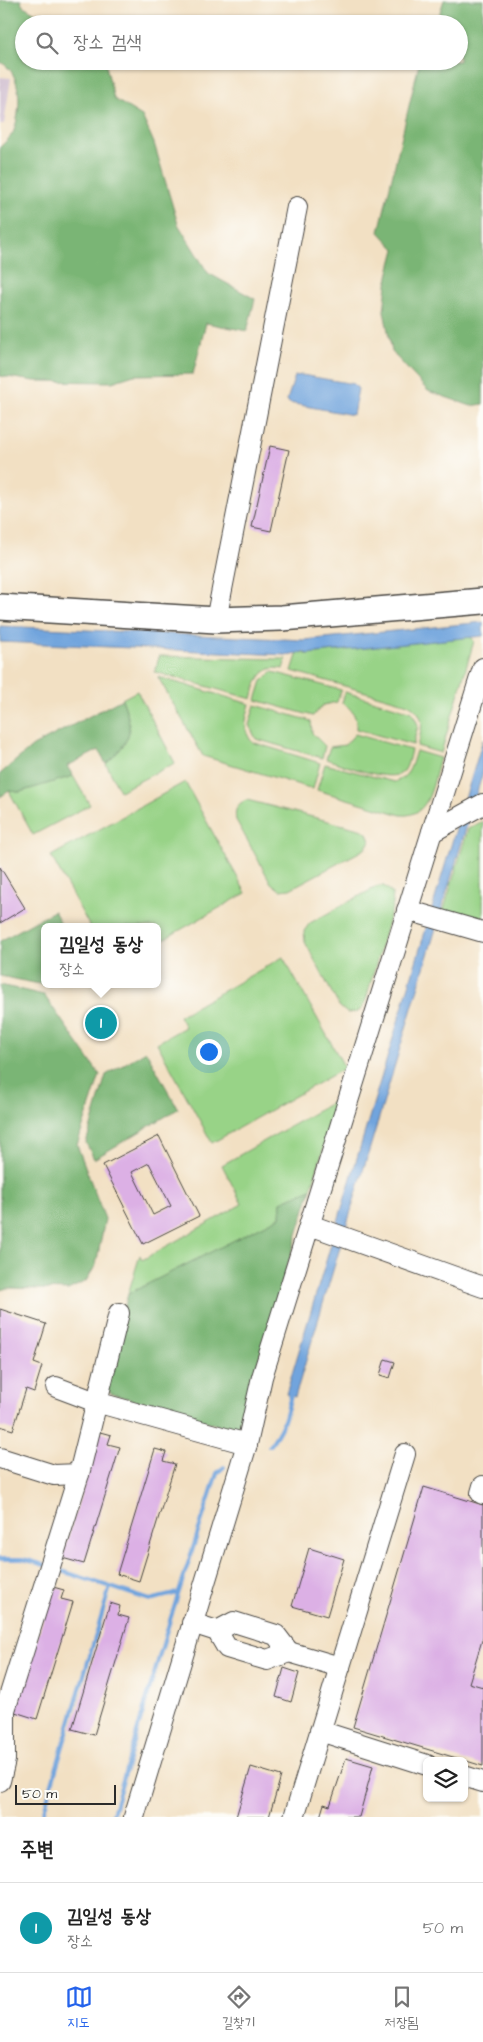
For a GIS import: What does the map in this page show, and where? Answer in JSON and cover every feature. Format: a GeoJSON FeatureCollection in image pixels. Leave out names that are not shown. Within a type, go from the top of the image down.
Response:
{"type":"FeatureCollection","features":[{"type":"Feature","properties":{"kind":"main road"},"geometry":{"type":"LineString","coordinates":[[0,607],[216,620],[282,618],[483,601]]}},
{"type":"Feature","properties":{"kind":"street"},"geometry":{"type":"LineString","coordinates":[[216,620],[297,207]]}},
{"type":"Feature","properties":{"kind":"street"},"geometry":{"type":"LineString","coordinates":[[134,1817],[247,1444],[262,1377],[483,668]]}},
{"type":"Feature","properties":{"kind":"street"},"geometry":{"type":"LineString","coordinates":[[432,832],[479,806]]}},
{"type":"Feature","properties":{"kind":"street"},"geometry":{"type":"LineString","coordinates":[[407,910],[483,932]]}},
{"type":"Feature","properties":{"kind":"street"},"geometry":{"type":"LineString","coordinates":[[310,1225],[483,1287]]}},
{"type":"Feature","properties":{"kind":"street"},"geometry":{"type":"LineString","coordinates":[[0,1781],[5,1760],[6,1710],[79,1474],[119,1313]]}},
{"type":"Feature","properties":{"kind":"street"},"geometry":{"type":"LineString","coordinates":[[56,1387],[96,1402],[247,1444]]}},
{"type":"Feature","properties":{"kind":"street"},"geometry":{"type":"LineString","coordinates":[[294,1817],[405,1454]]}},
{"type":"Feature","properties":{"kind":"street"},"geometry":{"type":"LineString","coordinates":[[0,1458],[54,1475],[79,1474]]}},
{"type":"Feature","properties":{"kind":"street"},"geometry":{"type":"LineString","coordinates":[[483,1486],[481,1493],[483,1494]]}},
{"type":"Feature","properties":{"kind":"street"},"geometry":{"type":"LineString","coordinates":[[217,1632],[234,1622],[276,1635],[289,1652],[340,1667]]}},
{"type":"Feature","properties":{"kind":"street"},"geometry":{"type":"LineString","coordinates":[[192,1623],[217,1632],[227,1648],[243,1653],[267,1660],[289,1652]]}},
{"type":"Feature","properties":{"kind":"street"},"geometry":{"type":"LineString","coordinates":[[320,1731],[423,1764]]}},
{"type":"Feature","properties":{"kind":"street"},"geometry":{"type":"LineString","coordinates":[[468,1777],[483,1782]]}},
{"type":"Feature","properties":{"kind":"shaded area"},"geometry":{"type":"Polygon","coordinates":[[[0,77],[11,78],[4,124],[0,124],[0,77]]]}},
{"type":"Feature","properties":{"kind":"green space"},"geometry":{"type":"Polygon","coordinates":[[[0,0],[21,0],[22,5],[39,15],[15,15],[15,70],[107,70],[114,99],[142,116],[154,143],[178,224],[208,273],[255,299],[247,331],[206,323],[193,374],[134,375],[112,382],[35,381],[0,376],[0,147],[13,133],[19,105],[17,84],[8,67],[0,62],[0,0]]]}},
{"type":"Feature","properties":{"kind":"green space"},"geometry":{"type":"Polygon","coordinates":[[[444,0],[483,0],[483,404],[471,406],[428,391],[392,352],[384,311],[388,276],[395,249],[379,232],[418,70],[468,70],[468,15],[439,15],[444,0]]]}},
{"type":"Feature","properties":{"kind":"green space"},"geometry":{"type":"Polygon","coordinates":[[[471,637],[474,641],[441,753],[417,746],[422,723],[421,718],[414,708],[408,704],[292,671],[298,652],[307,654],[471,637]]]}},
{"type":"Feature","properties":{"kind":"green space"},"geometry":{"type":"Polygon","coordinates":[[[159,656],[286,659],[283,669],[269,669],[261,676],[255,686],[252,699],[155,672],[159,656]]]}},
{"type":"Feature","properties":{"kind":"green space"},"geometry":{"type":"Polygon","coordinates":[[[273,672],[341,690],[337,702],[323,705],[313,716],[256,700],[262,681],[273,672]]]}},
{"type":"Feature","properties":{"kind":"green space"},"geometry":{"type":"Polygon","coordinates":[[[158,677],[250,704],[246,728],[252,742],[320,763],[313,789],[203,756],[158,677]]]}},
{"type":"Feature","properties":{"kind":"green space"},"geometry":{"type":"Polygon","coordinates":[[[137,691],[175,763],[120,791],[106,764],[121,748],[128,735],[128,720],[122,699],[137,691]]]}},
{"type":"Feature","properties":{"kind":"green space"},"geometry":{"type":"Polygon","coordinates":[[[345,692],[412,712],[418,725],[413,745],[356,729],[354,714],[342,703],[345,692]]]}},
{"type":"Feature","properties":{"kind":"green space"},"geometry":{"type":"Polygon","coordinates":[[[122,699],[128,720],[128,735],[121,748],[106,764],[99,750],[67,766],[73,776],[20,792],[9,791],[0,797],[0,774],[33,746],[122,699]]]}},
{"type":"Feature","properties":{"kind":"green space"},"geometry":{"type":"Polygon","coordinates":[[[255,705],[311,721],[312,733],[325,746],[322,758],[256,739],[249,725],[255,705]]]}},
{"type":"Feature","properties":{"kind":"green space"},"geometry":{"type":"Polygon","coordinates":[[[355,734],[411,750],[405,770],[397,775],[388,776],[326,759],[330,747],[345,745],[355,734]]]}},
{"type":"Feature","properties":{"kind":"green space"},"geometry":{"type":"Polygon","coordinates":[[[416,751],[440,758],[425,804],[411,814],[401,815],[317,790],[325,764],[394,782],[407,774],[416,751]]]}},
{"type":"Feature","properties":{"kind":"green space"},"geometry":{"type":"Polygon","coordinates":[[[73,776],[90,805],[33,835],[9,791],[20,792],[73,776]]]}},
{"type":"Feature","properties":{"kind":"green space"},"geometry":{"type":"Polygon","coordinates":[[[185,782],[246,893],[161,941],[161,923],[88,923],[51,856],[185,782]]]}},
{"type":"Feature","properties":{"kind":"green space"},"geometry":{"type":"Polygon","coordinates":[[[247,800],[363,830],[367,833],[370,841],[365,849],[290,889],[280,890],[271,883],[236,820],[235,813],[237,807],[247,800]]]}},
{"type":"Feature","properties":{"kind":"green space"},"geometry":{"type":"Polygon","coordinates":[[[483,821],[483,925],[443,912],[468,829],[483,821]]]}},
{"type":"Feature","properties":{"kind":"green space"},"geometry":{"type":"Polygon","coordinates":[[[378,886],[384,886],[392,893],[393,904],[365,1003],[358,1012],[347,1013],[339,1006],[305,942],[304,931],[310,923],[378,886]]]}},
{"type":"Feature","properties":{"kind":"green space"},"geometry":{"type":"Polygon","coordinates":[[[54,911],[61,923],[41,923],[41,984],[0,976],[0,941],[54,911]]]}},
{"type":"Feature","properties":{"kind":"green space"},"geometry":{"type":"Polygon","coordinates":[[[283,957],[345,1068],[212,1143],[157,1043],[185,1027],[179,1016],[283,957]]]}},
{"type":"Feature","properties":{"kind":"green space"},"geometry":{"type":"Polygon","coordinates":[[[0,985],[44,995],[100,1075],[77,1145],[105,1219],[96,1265],[86,1281],[68,1290],[8,1288],[0,1290],[0,985]]]}},
{"type":"Feature","properties":{"kind":"green space"},"geometry":{"type":"Polygon","coordinates":[[[146,1051],[178,1109],[94,1159],[86,1143],[106,1075],[146,1051]]]}},
{"type":"Feature","properties":{"kind":"green space"},"geometry":{"type":"Polygon","coordinates":[[[335,1101],[338,1102],[311,1189],[281,1202],[280,1217],[128,1294],[140,1255],[142,1260],[242,1204],[222,1165],[335,1101]]]}},
{"type":"Feature","properties":{"kind":"green space"},"geometry":{"type":"Polygon","coordinates":[[[311,1189],[239,1424],[234,1429],[112,1394],[106,1390],[105,1381],[128,1294],[280,1217],[281,1202],[311,1189]]]}},
{"type":"Feature","properties":{"kind":"water"},"geometry":{"type":"Polygon","coordinates":[[[302,375],[354,384],[358,389],[353,415],[289,403],[287,400],[295,376],[302,375]]]}},
{"type":"Feature","properties":{"kind":"water"},"geometry":{"type":"Polygon","coordinates":[[[483,622],[483,636],[286,655],[0,642],[0,626],[304,640],[483,622]]]}},
{"type":"Feature","properties":{"kind":"water"},"geometry":{"type":"Polygon","coordinates":[[[483,739],[483,772],[295,1397],[286,1394],[483,739]]]}},
{"type":"Feature","properties":{"kind":"building"},"geometry":{"type":"Polygon","coordinates":[[[270,446],[289,450],[271,531],[252,527],[270,446]]]}},
{"type":"Feature","properties":{"kind":"building"},"geometry":{"type":"Polygon","coordinates":[[[0,867],[25,908],[0,923],[0,867]]]}},
{"type":"Feature","properties":{"kind":"building"},"geometry":{"type":"Polygon","coordinates":[[[159,1136],[199,1216],[143,1244],[103,1165],[159,1136]],[[149,1163],[132,1172],[153,1215],[171,1206],[149,1163]]]}},
{"type":"Feature","properties":{"kind":"building"},"geometry":{"type":"Polygon","coordinates":[[[0,1309],[46,1324],[34,1363],[42,1366],[34,1392],[26,1389],[13,1430],[0,1426],[0,1309]]]}},
{"type":"Feature","properties":{"kind":"building"},"geometry":{"type":"Polygon","coordinates":[[[385,1359],[395,1362],[390,1378],[380,1375],[385,1359]]]}},
{"type":"Feature","properties":{"kind":"building"},"geometry":{"type":"Polygon","coordinates":[[[100,1432],[111,1435],[108,1444],[120,1447],[84,1564],[62,1558],[100,1432]]]}},
{"type":"Feature","properties":{"kind":"building"},"geometry":{"type":"Polygon","coordinates":[[[155,1449],[166,1452],[163,1461],[175,1464],[139,1581],[117,1574],[155,1449]]]}},
{"type":"Feature","properties":{"kind":"building"},"geometry":{"type":"Polygon","coordinates":[[[424,1487],[483,1505],[483,1637],[469,1683],[483,1687],[483,1766],[468,1762],[468,1757],[453,1757],[353,1727],[424,1487]]]}},
{"type":"Feature","properties":{"kind":"building"},"geometry":{"type":"Polygon","coordinates":[[[309,1548],[344,1559],[327,1616],[292,1606],[309,1548]]]}},
{"type":"Feature","properties":{"kind":"building"},"geometry":{"type":"Polygon","coordinates":[[[53,1587],[64,1590],[61,1599],[73,1602],[37,1719],[15,1712],[53,1587]]]}},
{"type":"Feature","properties":{"kind":"building"},"geometry":{"type":"Polygon","coordinates":[[[110,1603],[120,1606],[118,1615],[129,1618],[94,1735],[72,1729],[110,1603]]]}},
{"type":"Feature","properties":{"kind":"building"},"geometry":{"type":"Polygon","coordinates":[[[284,1668],[299,1673],[291,1702],[276,1697],[284,1668]]]}},
{"type":"Feature","properties":{"kind":"building"},"geometry":{"type":"Polygon","coordinates":[[[346,1758],[373,1766],[359,1817],[320,1817],[324,1804],[330,1806],[346,1758]]]}},
{"type":"Feature","properties":{"kind":"building"},"geometry":{"type":"Polygon","coordinates":[[[251,1767],[281,1776],[269,1817],[236,1817],[251,1767]]]}},
{"type":"Feature","properties":{"kind":"waterway"},"geometry":{"type":"LineString","coordinates":[[269,1446],[282,1426],[292,1391]]}},
{"type":"Feature","properties":{"kind":"waterway"},"geometry":{"type":"LineString","coordinates":[[112,1817],[170,1620],[217,1473],[224,1467]]}},
{"type":"Feature","properties":{"kind":"waterway"},"geometry":{"type":"LineString","coordinates":[[0,1559],[23,1559],[45,1565]]}},
{"type":"Feature","properties":{"kind":"waterway"},"geometry":{"type":"LineString","coordinates":[[56,1569],[150,1600],[178,1593]]}},
{"type":"Feature","properties":{"kind":"waterway"},"geometry":{"type":"LineString","coordinates":[[42,1817],[110,1587]]}},
{"type":"Feature","properties":{"kind":"place","name":"김일성 동상"},"geometry":{"type":"Point","coordinates":[101,1023]}}]}
